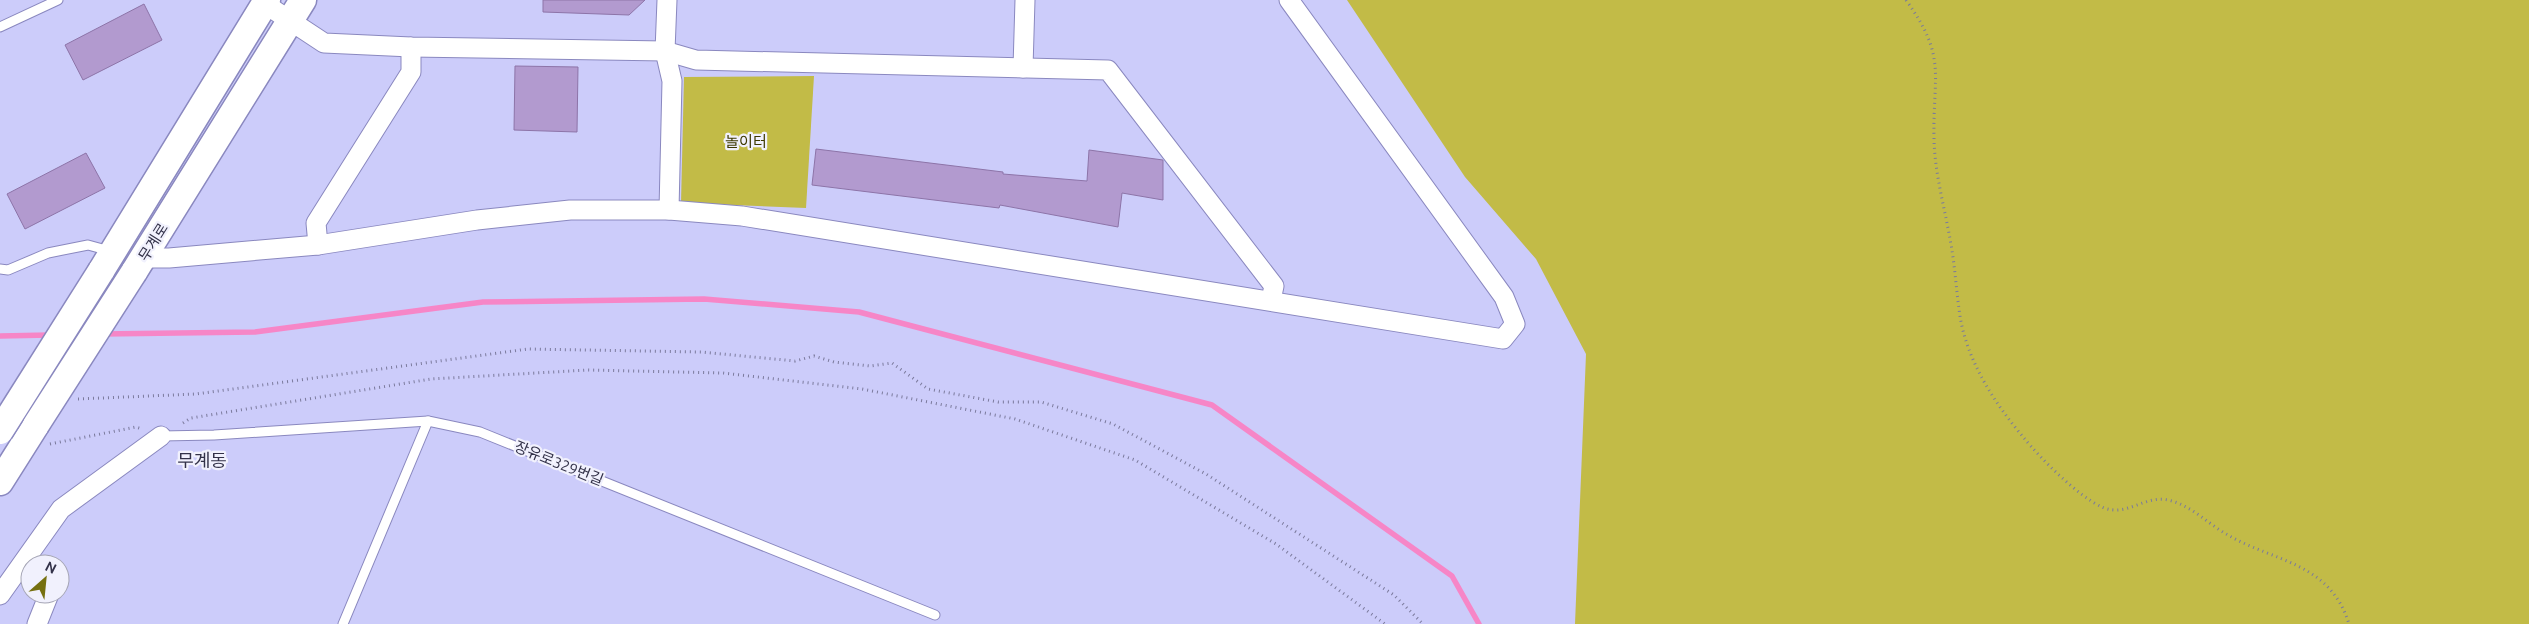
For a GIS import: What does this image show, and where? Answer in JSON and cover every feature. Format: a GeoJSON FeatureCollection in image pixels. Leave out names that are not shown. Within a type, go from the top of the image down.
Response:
{"type":"FeatureCollection","features":[{"type":"Feature","properties":{"kind":"main road","name":"무계로"},"geometry":{"type":"LineString","coordinates":[[0,431],[107,261],[264,1]]}},
{"type":"Feature","properties":{"kind":"main road","name":"무계로"},"geometry":{"type":"LineString","coordinates":[[0,482],[138,265],[296,10]]}},
{"type":"Feature","properties":{"kind":"street"},"geometry":{"type":"LineString","coordinates":[[667,0],[665,51],[672,81],[669,210]]}},
{"type":"Feature","properties":{"kind":"street"},"geometry":{"type":"LineString","coordinates":[[1023,68],[1024,0]]}},
{"type":"Feature","properties":{"kind":"street"},"geometry":{"type":"LineString","coordinates":[[138,265],[169,258],[318,245],[477,220],[570,210],[669,210],[742,216],[1503,339],[1516,324],[1504,297],[1289,0]]}},
{"type":"Feature","properties":{"kind":"street"},"geometry":{"type":"LineString","coordinates":[[264,1],[296,10],[324,43],[411,47],[665,51],[696,60],[1108,70],[1274,286],[1271,300]]}},
{"type":"Feature","properties":{"kind":"street"},"geometry":{"type":"LineString","coordinates":[[318,245],[316,223],[411,72],[411,47]]}},
{"type":"Feature","properties":{"kind":"street"},"geometry":{"type":"LineString","coordinates":[[0,595],[61,509],[161,436]]}},
{"type":"Feature","properties":{"kind":"street"},"geometry":{"type":"LineString","coordinates":[[37,624],[45,604]]}},
{"type":"Feature","properties":{"kind":"lane"},"geometry":{"type":"LineString","coordinates":[[0,27],[58,0]]}},
{"type":"Feature","properties":{"kind":"lane"},"geometry":{"type":"LineString","coordinates":[[0,269],[8,270],[48,253],[88,245],[107,261]]}},
{"type":"Feature","properties":{"kind":"lane"},"geometry":{"type":"LineString","coordinates":[[343,624],[428,421]]}},
{"type":"Feature","properties":{"kind":"lane","name":"장유로329번길"},"geometry":{"type":"LineString","coordinates":[[161,436],[214,435],[428,421],[480,432],[935,615]]}},
{"type":"Feature","properties":{"kind":"path"},"geometry":{"type":"LineString","coordinates":[[1906,0],[1933,46],[1937,65],[1934,137],[1952,246],[1960,318],[1978,368],[2007,418],[2040,456],[2095,503],[2112,510],[2126,511],[2150,500],[2166,500],[2183,505],[2238,541],[2289,560],[2310,572],[2332,593],[2349,624]]}},
{"type":"Feature","properties":{"kind":"path"},"geometry":{"type":"LineString","coordinates":[[75,399],[196,394],[528,349],[701,352],[795,361],[814,356],[834,362],[870,366],[892,363],[928,389],[998,402],[1041,402],[1113,424],[1206,474],[1394,595],[1423,624]]}},
{"type":"Feature","properties":{"kind":"path"},"geometry":{"type":"LineString","coordinates":[[21,449],[136,427],[161,436],[191,418],[431,379],[588,370],[723,373],[862,389],[1015,418],[1135,460],[1276,544],[1385,624]]}},
{"type":"Feature","properties":{"kind":"green space"},"geometry":{"type":"Polygon","coordinates":[[[1347,0],[2529,0],[2529,624],[1575,624],[1586,354],[1536,259],[1465,177],[1347,0]]]}},
{"type":"Feature","properties":{"kind":"green space","name":"놀이터"},"geometry":{"type":"Polygon","coordinates":[[[814,76],[806,208],[681,203],[684,77],[814,76]]]}},
{"type":"Feature","properties":{"kind":"building"},"geometry":{"type":"Polygon","coordinates":[[[543,0],[645,0],[629,15],[543,12],[543,0]]]}},
{"type":"Feature","properties":{"kind":"building"},"geometry":{"type":"Polygon","coordinates":[[[144,4],[162,40],[83,80],[65,45],[144,4]]]}},
{"type":"Feature","properties":{"kind":"building"},"geometry":{"type":"Polygon","coordinates":[[[515,66],[578,67],[577,132],[514,130],[515,66]]]}},
{"type":"Feature","properties":{"kind":"building"},"geometry":{"type":"Polygon","coordinates":[[[816,149],[1003,172],[1003,174],[1087,181],[1089,150],[1163,160],[1163,200],[1122,193],[1118,227],[1000,205],[999,208],[812,185],[816,149]]]}},
{"type":"Feature","properties":{"kind":"building"},"geometry":{"type":"Polygon","coordinates":[[[86,153],[105,188],[25,229],[7,194],[86,153]]]}},
{"type":"Feature","properties":{"kind":"waterway"},"geometry":{"type":"LineString","coordinates":[[102,334],[255,332],[483,302],[704,299],[859,312],[1212,405],[1452,576],[1479,624]]}},
{"type":"Feature","properties":{"kind":"waterway"},"geometry":{"type":"LineString","coordinates":[[0,336],[50,335]]}},
{"type":"Feature","properties":{"kind":"district","name":"무계동"},"geometry":{"type":"Point","coordinates":[202,460]}}]}
